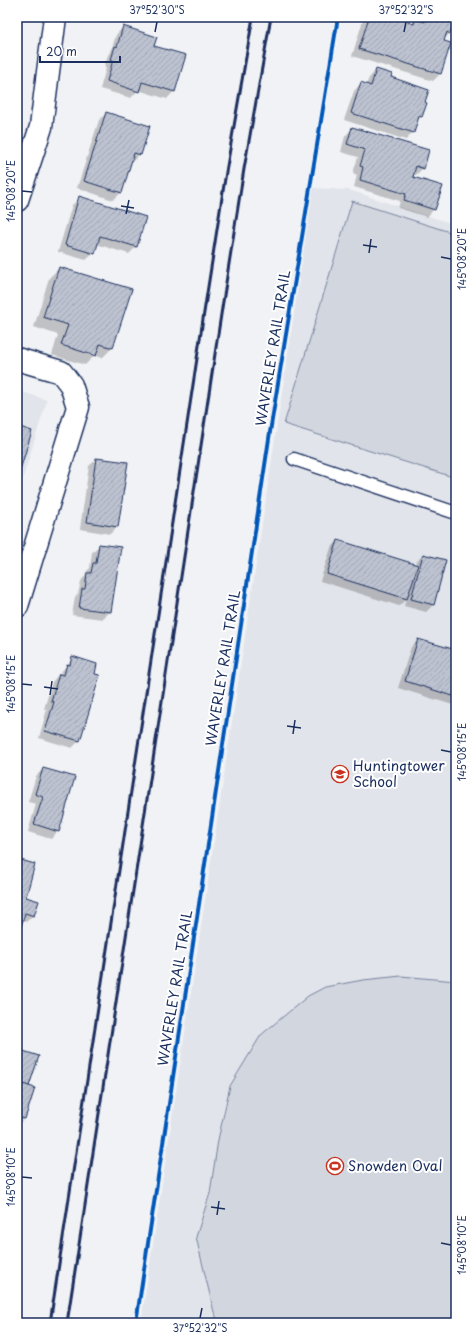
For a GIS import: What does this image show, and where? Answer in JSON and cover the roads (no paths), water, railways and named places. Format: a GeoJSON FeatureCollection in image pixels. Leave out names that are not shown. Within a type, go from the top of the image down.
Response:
{"type":"FeatureCollection","features":[{"type":"Feature","properties":{"kind":"street"},"geometry":{"type":"LineString","coordinates":[[17,200],[41,127],[55,17]]}},
{"type":"Feature","properties":{"kind":"street"},"geometry":{"type":"LineString","coordinates":[[17,359],[61,372],[71,385],[78,407],[17,606]]}},
{"type":"Feature","properties":{"kind":"lane"},"geometry":{"type":"LineString","coordinates":[[294,459],[456,513]]}},
{"type":"Feature","properties":{"kind":"railway"},"geometry":{"type":"LineString","coordinates":[[50,1323],[205,306],[226,172],[253,17]]}},
{"type":"Feature","properties":{"kind":"railway"},"geometry":{"type":"LineString","coordinates":[[67,1323],[222,308],[244,169],[271,17]]}},
{"type":"Feature","properties":{"kind":"place","name":"Huntingtower School"},"geometry":{"type":"Point","coordinates":[340,774]}},
{"type":"Feature","properties":{"kind":"place","name":"Snowden Oval"},"geometry":{"type":"Point","coordinates":[335,1166]}}]}
